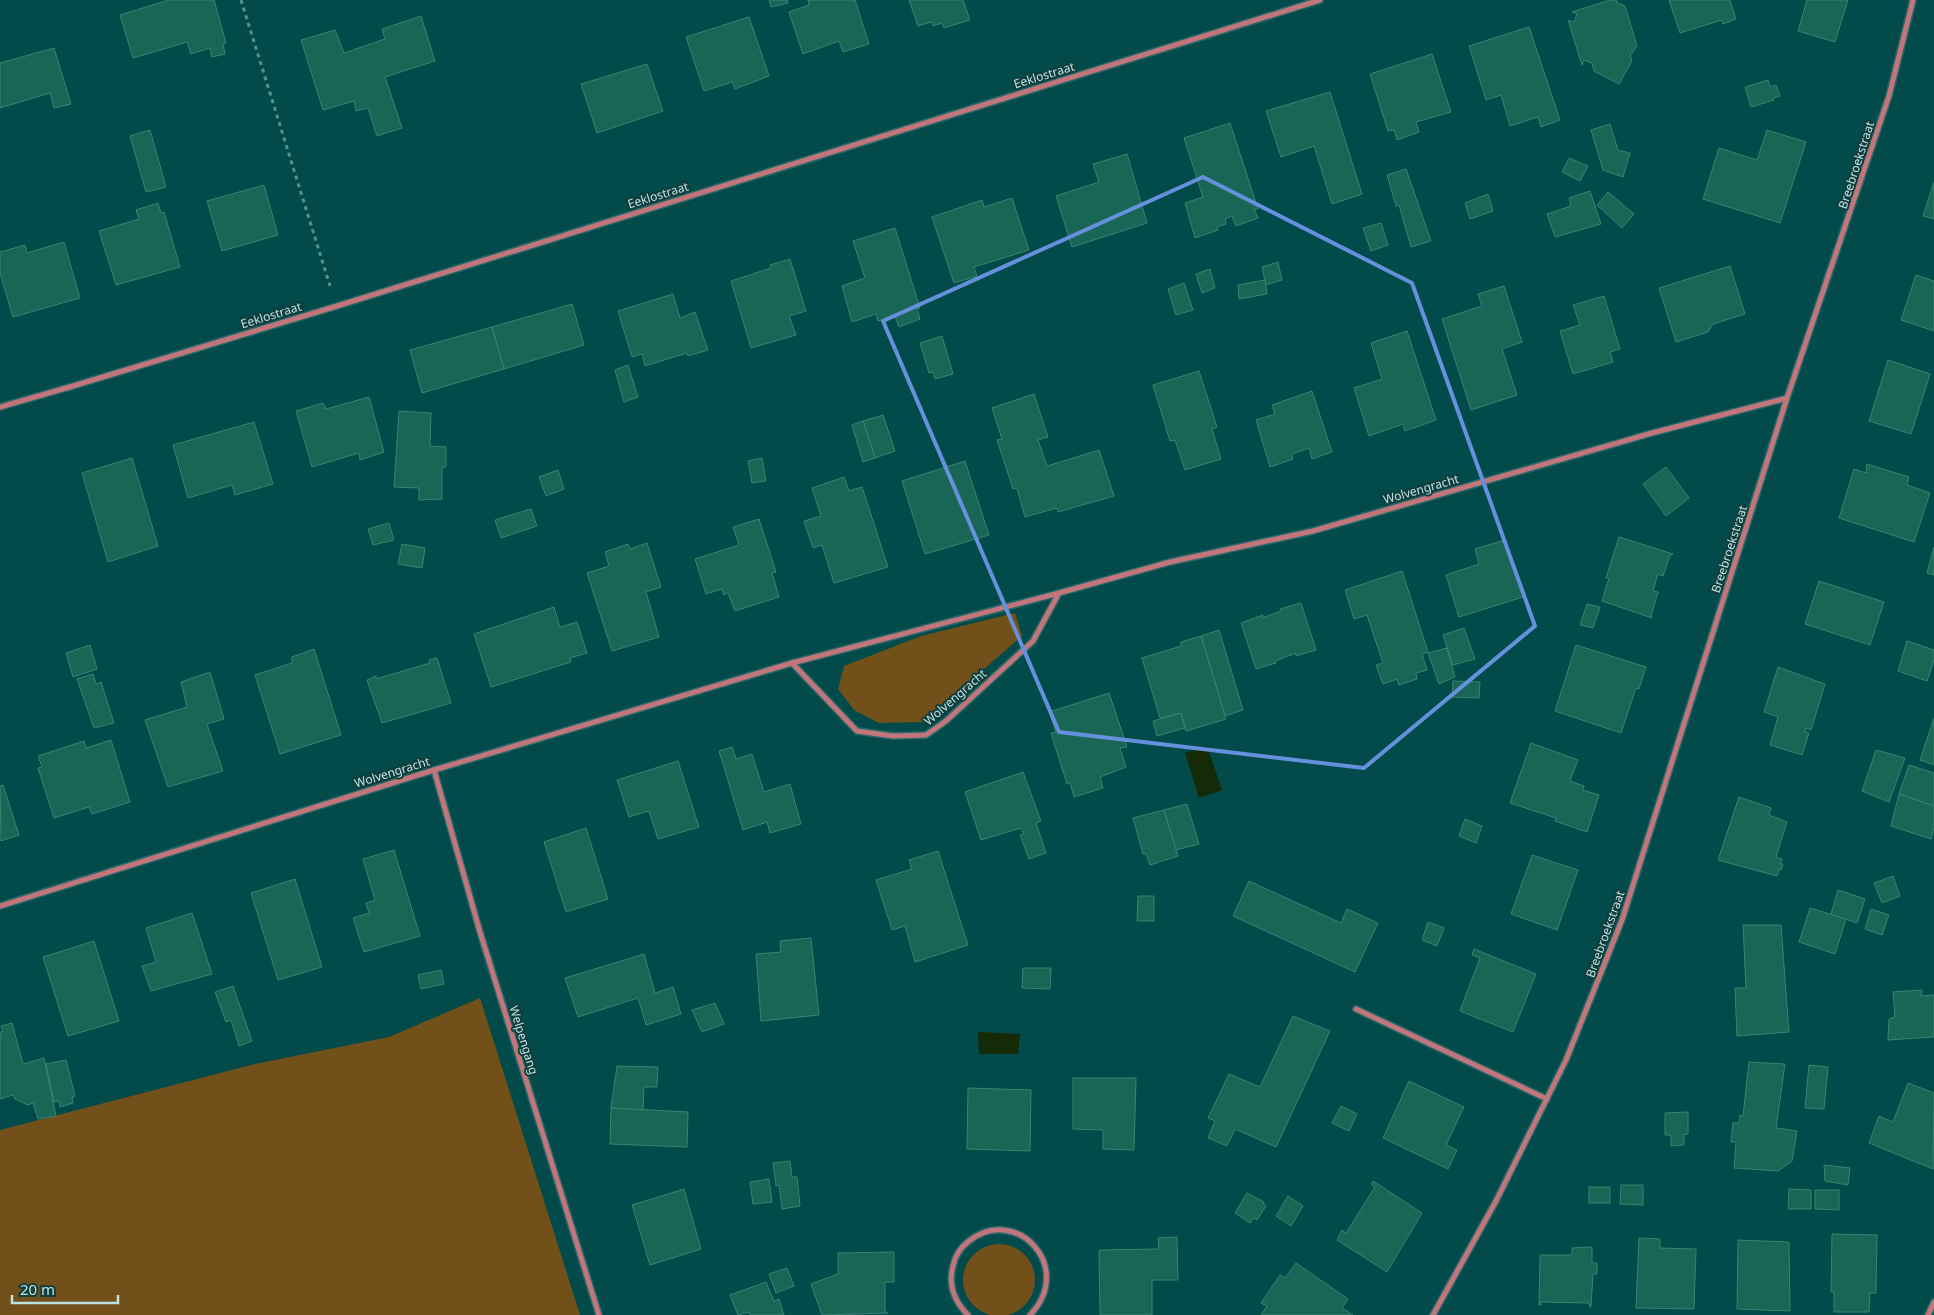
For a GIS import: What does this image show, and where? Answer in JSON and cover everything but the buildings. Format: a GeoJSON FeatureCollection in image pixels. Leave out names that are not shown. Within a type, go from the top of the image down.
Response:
{"type":"FeatureCollection","features":[{"type":"Feature","properties":{"kind":"street","name":"Eeklostraat"},"geometry":{"type":"LineString","coordinates":[[0,407],[337,306],[1320,0]]}},
{"type":"Feature","properties":{"kind":"street","name":"Breebroekstraat"},"geometry":{"type":"LineString","coordinates":[[1433,1315],[1496,1201],[1566,1060],[1622,920],[1787,398],[1889,96],[1914,0]]}},
{"type":"Feature","properties":{"kind":"street","name":"Wolvengracht"},"geometry":{"type":"LineString","coordinates":[[0,906],[434,770],[792,663],[1170,562],[1313,530],[1652,434],[1787,398]]}},
{"type":"Feature","properties":{"kind":"street","name":"Wolvengracht"},"geometry":{"type":"LineString","coordinates":[[792,663],[857,732],[893,736],[926,736],[946,721],[1033,641],[1059,593]]}},
{"type":"Feature","properties":{"kind":"street","name":"Welpengang"},"geometry":{"type":"LineString","coordinates":[[434,770],[480,932],[599,1315]]}},
{"type":"Feature","properties":{"kind":"street"},"geometry":{"type":"LineString","coordinates":[[1356,1008],[1547,1098]]}},
{"type":"Feature","properties":{"kind":"street"},"geometry":{"type":"LineString","coordinates":[[968,1315],[958,1306],[952,1291],[950,1275],[954,1260],[962,1246],[975,1236],[990,1230],[1006,1230],[1022,1235],[1035,1245],[1043,1258],[1047,1274],[1046,1291],[1040,1305],[1030,1315]]}},
{"type":"Feature","properties":{"kind":"street"},"geometry":{"type":"LineString","coordinates":[[1928,1315],[1934,1302]]}},
{"type":"Feature","properties":{"kind":"path"},"geometry":{"type":"LineString","coordinates":[[241,0],[337,306]]}},
{"type":"Feature","properties":{"kind":"highlighted area"},"geometry":{"type":"Polygon","coordinates":[[[1203,177],[1412,283],[1535,626],[1364,768],[1059,732],[883,321],[1203,177]]]}},
{"type":"Feature","properties":{"kind":"shaded area"},"geometry":{"type":"Polygon","coordinates":[[[1015,613],[1022,636],[923,722],[879,723],[854,710],[838,689],[844,666],[921,636],[1015,613]]]}},
{"type":"Feature","properties":{"kind":"shaded area"},"geometry":{"type":"Polygon","coordinates":[[[1207,746],[1222,790],[1199,798],[1185,753],[1207,746]]]}},
{"type":"Feature","properties":{"kind":"shaded area"},"geometry":{"type":"Polygon","coordinates":[[[480,998],[580,1315],[0,1315],[0,1130],[255,1064],[389,1037],[480,998]]]}},
{"type":"Feature","properties":{"kind":"shaded area"},"geometry":{"type":"Polygon","coordinates":[[[978,1032],[1020,1034],[1018,1054],[979,1054],[978,1032]]]}},
{"type":"Feature","properties":{"kind":"shaded area"},"geometry":{"type":"Polygon","coordinates":[[[999,1244],[1019,1250],[1029,1260],[1035,1280],[1029,1300],[1019,1310],[999,1316],[979,1310],[969,1300],[963,1280],[969,1260],[979,1250],[999,1244]]]}}]}
